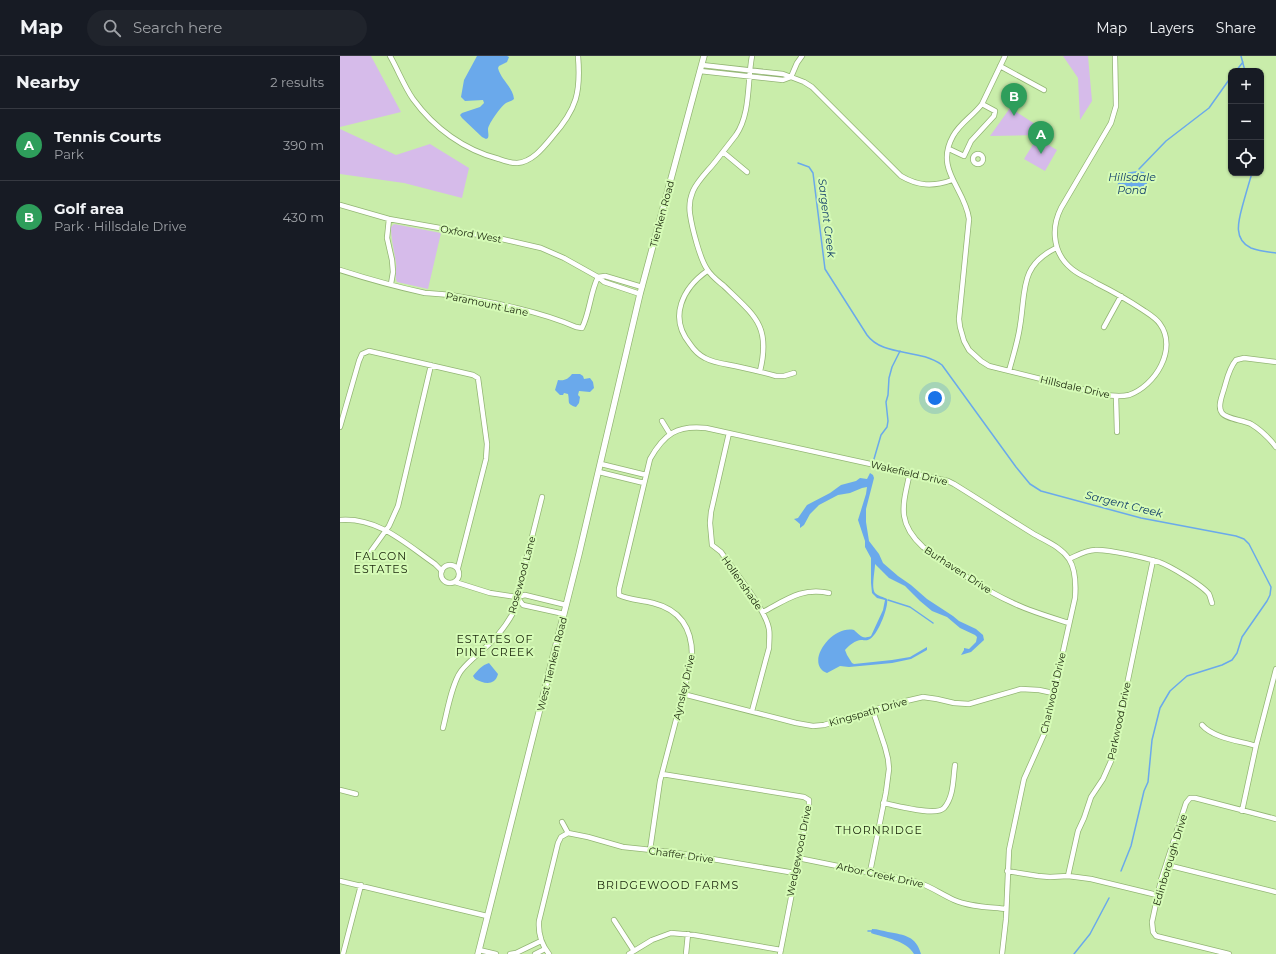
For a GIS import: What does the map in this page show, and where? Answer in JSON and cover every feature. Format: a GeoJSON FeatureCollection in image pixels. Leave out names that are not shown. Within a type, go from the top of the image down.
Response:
{"type":"FeatureCollection","features":[{"type":"Feature","properties":{"kind":"street"},"geometry":{"type":"LineString","coordinates":[[390,56],[412,97],[425,114],[456,140],[472,149],[494,158],[517,163],[533,157],[559,129],[572,111],[577,97],[579,83],[578,56]]}},
{"type":"Feature","properties":{"kind":"street","name":"Tienken Road"},"geometry":{"type":"LineString","coordinates":[[622,373],[640,294],[704,56]]}},
{"type":"Feature","properties":{"kind":"street"},"geometry":{"type":"LineString","coordinates":[[752,56],[742,125],[695,187],[690,201],[690,215],[700,254],[707,271],[745,307],[758,322],[762,333],[764,347],[760,372]]}},
{"type":"Feature","properties":{"kind":"street"},"geometry":{"type":"LineString","coordinates":[[791,77],[794,68],[802,56]]}},
{"type":"Feature","properties":{"kind":"street","name":"Hillsdale Drive"},"geometry":{"type":"LineString","coordinates":[[1005,56],[982,104],[954,135],[949,149],[947,166],[952,180],[966,203],[969,219],[959,319],[962,335],[969,350],[989,366],[1102,394],[1116,396],[1127,395],[1141,389],[1152,380],[1164,357],[1166,347],[1164,331],[1159,323],[1136,305],[1072,269],[1056,248]]}},
{"type":"Feature","properties":{"kind":"street"},"geometry":{"type":"LineString","coordinates":[[1009,371],[1020,326],[1025,283],[1034,263],[1040,257],[1056,248],[1055,222],[1058,214],[1111,123],[1114,114],[1116,93],[1115,56]]}},
{"type":"Feature","properties":{"kind":"street"},"geometry":{"type":"LineString","coordinates":[[1000,66],[1044,90]]}},
{"type":"Feature","properties":{"kind":"street"},"geometry":{"type":"LineString","coordinates":[[701,68],[750,70],[783,74],[804,82],[812,87],[901,176],[915,183],[929,185],[952,180]]}},
{"type":"Feature","properties":{"kind":"street"},"geometry":{"type":"LineString","coordinates":[[701,68],[783,80],[791,77]]}},
{"type":"Feature","properties":{"kind":"street"},"geometry":{"type":"LineString","coordinates":[[964,156],[971,141],[994,116],[995,111],[982,104]]}},
{"type":"Feature","properties":{"kind":"street"},"geometry":{"type":"LineString","coordinates":[[949,149],[973,160]]}},
{"type":"Feature","properties":{"kind":"street"},"geometry":{"type":"LineString","coordinates":[[723,152],[747,172]]}},
{"type":"Feature","properties":{"kind":"street","name":"Oxford West"},"geometry":{"type":"LineString","coordinates":[[340,204],[390,219],[502,239],[541,248],[560,256],[598,277],[604,282],[640,294]]}},
{"type":"Feature","properties":{"kind":"street"},"geometry":{"type":"LineString","coordinates":[[390,219],[387,238],[392,260],[393,272],[391,284]]}},
{"type":"Feature","properties":{"kind":"street","name":"Paramount Lane"},"geometry":{"type":"LineString","coordinates":[[340,270],[363,278],[427,293],[454,296],[508,307],[544,316],[576,328],[582,328],[591,293],[598,277]]}},
{"type":"Feature","properties":{"kind":"street"},"geometry":{"type":"LineString","coordinates":[[707,271],[687,290],[681,306],[680,322],[686,340],[698,354],[711,361],[776,376],[794,374]]}},
{"type":"Feature","properties":{"kind":"street","name":"Oxford West"},"geometry":{"type":"LineString","coordinates":[[598,277],[605,276],[642,287]]}},
{"type":"Feature","properties":{"kind":"street"},"geometry":{"type":"LineString","coordinates":[[1104,327],[1121,296]]}},
{"type":"Feature","properties":{"kind":"street"},"geometry":{"type":"LineString","coordinates":[[340,427],[359,361],[362,354],[369,351],[473,374],[478,378],[487,444],[486,459],[462,554],[459,560],[459,576],[467,585]]}},
{"type":"Feature","properties":{"kind":"street"},"geometry":{"type":"LineString","coordinates":[[1276,362],[1240,358],[1236,360],[1230,370],[1220,402],[1222,414],[1249,423],[1267,436],[1276,447]]}},
{"type":"Feature","properties":{"kind":"street"},"geometry":{"type":"LineString","coordinates":[[372,551],[393,518],[398,506],[431,365]]}},
{"type":"Feature","properties":{"kind":"street","name":"West Tienken Road"},"geometry":{"type":"LineString","coordinates":[[478,952],[564,614],[622,373]]}},
{"type":"Feature","properties":{"kind":"street"},"geometry":{"type":"LineString","coordinates":[[1116,396],[1117,432]]}},
{"type":"Feature","properties":{"kind":"street"},"geometry":{"type":"LineString","coordinates":[[662,421],[670,434]]}},
{"type":"Feature","properties":{"kind":"street","name":"Wakefield Drive"},"geometry":{"type":"LineString","coordinates":[[670,434],[686,428],[696,427],[910,472],[954,484],[1033,534],[1049,541],[1069,559]]}},
{"type":"Feature","properties":{"kind":"street","name":"Hollenshade"},"geometry":{"type":"LineString","coordinates":[[729,433],[711,512],[710,523],[712,545],[721,552],[763,612],[769,628],[769,648],[752,711]]}},
{"type":"Feature","properties":{"kind":"street","name":"Aynsley Drive"},"geometry":{"type":"LineString","coordinates":[[650,850],[662,774],[692,659],[692,648],[690,635],[685,625],[679,618],[665,608],[654,603],[625,598],[619,595],[619,589],[650,459],[657,446],[670,434]]}},
{"type":"Feature","properties":{"kind":"street"},"geometry":{"type":"LineString","coordinates":[[601,464],[646,475]]}},
{"type":"Feature","properties":{"kind":"street"},"geometry":{"type":"LineString","coordinates":[[599,472],[644,483]]}},
{"type":"Feature","properties":{"kind":"street","name":"Burhaven Drive"},"geometry":{"type":"LineString","coordinates":[[910,472],[903,509],[904,520],[913,538],[923,547],[1012,603],[1044,615],[1069,622]]}},
{"type":"Feature","properties":{"kind":"street","name":"Rosewood Lane"},"geometry":{"type":"LineString","coordinates":[[443,728],[460,672],[506,626],[513,613],[542,497]]}},
{"type":"Feature","properties":{"kind":"street"},"geometry":{"type":"LineString","coordinates":[[340,520],[363,521],[386,530],[435,564],[442,571]]}},
{"type":"Feature","properties":{"kind":"street"},"geometry":{"type":"LineString","coordinates":[[1069,559],[1084,552],[1104,550],[1153,560],[1161,563],[1195,583],[1209,594],[1212,603]]}},
{"type":"Feature","properties":{"kind":"street","name":"Charlwood Drive"},"geometry":{"type":"LineString","coordinates":[[1007,871],[1009,850],[1024,779],[1045,732],[1075,598],[1076,585],[1069,559]]}},
{"type":"Feature","properties":{"kind":"street"},"geometry":{"type":"LineString","coordinates":[[435,564],[446,566],[452,565],[459,560]]}},
{"type":"Feature","properties":{"kind":"street","name":"Parkwood Drive"},"geometry":{"type":"LineString","coordinates":[[1068,876],[1078,831],[1084,818],[1090,797],[1103,779],[1111,761],[1153,560]]}},
{"type":"Feature","properties":{"kind":"street"},"geometry":{"type":"LineString","coordinates":[[452,565],[458,568]]}},
{"type":"Feature","properties":{"kind":"street"},"geometry":{"type":"LineString","coordinates":[[446,566],[442,571],[442,577],[449,583],[455,582],[490,593],[517,597],[525,595],[566,605]]}},
{"type":"Feature","properties":{"kind":"street"},"geometry":{"type":"LineString","coordinates":[[455,582],[459,576]]}},
{"type":"Feature","properties":{"kind":"street"},"geometry":{"type":"LineString","coordinates":[[763,612],[807,591],[818,590],[829,593]]}},
{"type":"Feature","properties":{"kind":"street"},"geometry":{"type":"LineString","coordinates":[[517,597],[523,605],[564,614]]}},
{"type":"Feature","properties":{"kind":"street"},"geometry":{"type":"LineString","coordinates":[[1242,811],[1256,746],[1276,669]]}},
{"type":"Feature","properties":{"kind":"street","name":"Kingspath Drive"},"geometry":{"type":"LineString","coordinates":[[683,694],[813,726],[824,725],[873,710],[923,698],[969,704],[1021,689],[1039,690],[1053,693]]}},
{"type":"Feature","properties":{"kind":"street"},"geometry":{"type":"LineString","coordinates":[[870,872],[888,775],[888,759],[873,710]]}},
{"type":"Feature","properties":{"kind":"street"},"geometry":{"type":"LineString","coordinates":[[1202,725],[1208,732],[1256,746]]}},
{"type":"Feature","properties":{"kind":"street"},"geometry":{"type":"LineString","coordinates":[[883,803],[931,811],[941,810],[945,807],[949,799],[955,765]]}},
{"type":"Feature","properties":{"kind":"street","name":"Wedgewood Drive"},"geometry":{"type":"LineString","coordinates":[[662,774],[809,800],[780,952]]}},
{"type":"Feature","properties":{"kind":"street"},"geometry":{"type":"LineString","coordinates":[[340,790],[356,794]]}},
{"type":"Feature","properties":{"kind":"street","name":"Edinborough Drive"},"geometry":{"type":"LineString","coordinates":[[1229,954],[1156,936],[1153,932],[1152,928],[1157,895],[1186,803],[1190,798],[1195,798],[1276,819]]}},
{"type":"Feature","properties":{"kind":"street"},"geometry":{"type":"LineString","coordinates":[[549,954],[543,945],[538,928],[558,843],[561,837],[568,834],[562,822]]}},
{"type":"Feature","properties":{"kind":"street","name":"Chaffer Drive"},"geometry":{"type":"LineString","coordinates":[[568,834],[588,837],[623,847],[671,852],[795,873]]}},
{"type":"Feature","properties":{"kind":"street","name":"Arbor Creek Drive"},"geometry":{"type":"LineString","coordinates":[[798,858],[924,884],[941,894],[965,904],[1006,909]]}},
{"type":"Feature","properties":{"kind":"street"},"geometry":{"type":"LineString","coordinates":[[1167,865],[1276,892]]}},
{"type":"Feature","properties":{"kind":"street"},"geometry":{"type":"LineString","coordinates":[[1002,954],[1006,909],[1007,871],[1050,877],[1068,876],[1091,879],[1157,895]]}},
{"type":"Feature","properties":{"kind":"street"},"geometry":{"type":"LineString","coordinates":[[340,880],[487,916]]}},
{"type":"Feature","properties":{"kind":"street"},"geometry":{"type":"LineString","coordinates":[[343,954],[361,885]]}},
{"type":"Feature","properties":{"kind":"street"},"geometry":{"type":"LineString","coordinates":[[614,920],[631,952],[652,940],[672,933],[688,934],[780,952]]}},
{"type":"Feature","properties":{"kind":"street"},"geometry":{"type":"LineString","coordinates":[[686,954],[688,934]]}},
{"type":"Feature","properties":{"kind":"street"},"geometry":{"type":"LineString","coordinates":[[510,954],[516,954],[543,945]]}},
{"type":"Feature","properties":{"kind":"street"},"geometry":{"type":"LineString","coordinates":[[535,954],[543,945]]}},
{"type":"Feature","properties":{"kind":"street"},"geometry":{"type":"LineString","coordinates":[[478,952],[496,954]]}},
{"type":"Feature","properties":{"kind":"shaded area"},"geometry":{"type":"Polygon","coordinates":[[[340,56],[371,56],[401,112],[340,127],[340,56]]]}},
{"type":"Feature","properties":{"kind":"shaded area"},"geometry":{"type":"Polygon","coordinates":[[[1063,56],[1088,56],[1092,101],[1080,120],[1078,78],[1063,56]]]}},
{"type":"Feature","properties":{"kind":"shaded area"},"geometry":{"type":"Polygon","coordinates":[[[1010,108],[1035,124],[1037,135],[990,136],[1010,108]]]}},
{"type":"Feature","properties":{"kind":"shaded area"},"geometry":{"type":"Polygon","coordinates":[[[340,129],[396,155],[430,144],[469,168],[462,198],[404,183],[340,174],[340,129]]]}},
{"type":"Feature","properties":{"kind":"shaded area"},"geometry":{"type":"Polygon","coordinates":[[[1037,138],[1057,150],[1045,171],[1024,159],[1037,138]]]}},
{"type":"Feature","properties":{"kind":"shaded area"},"geometry":{"type":"Polygon","coordinates":[[[394,224],[441,233],[428,289],[397,282],[396,263],[391,231],[391,227],[394,224]]]}},
{"type":"Feature","properties":{"kind":"water"},"geometry":{"type":"Polygon","coordinates":[[[477,56],[509,57],[507,62],[498,68],[512,91],[514,99],[507,102],[496,115],[489,126],[488,138],[486,139],[482,137],[460,115],[480,107],[484,103],[483,100],[465,101],[461,97],[464,80],[477,56]]]}},
{"type":"Feature","properties":{"kind":"water","name":"Hillsdale Pond"},"geometry":{"type":"Polygon","coordinates":[[[1137,171],[1144,172],[1149,179],[1140,192],[1132,195],[1117,191],[1118,183],[1124,173],[1137,171]]]}},
{"type":"Feature","properties":{"kind":"water"},"geometry":{"type":"Polygon","coordinates":[[[572,374],[580,374],[584,379],[590,378],[593,382],[594,388],[590,392],[579,391],[579,403],[576,407],[570,404],[568,394],[564,393],[563,395],[560,395],[555,390],[558,380],[566,379],[572,374]]]}},
{"type":"Feature","properties":{"kind":"water"},"geometry":{"type":"Polygon","coordinates":[[[870,473],[874,478],[866,509],[866,522],[869,541],[879,554],[883,563],[898,576],[927,599],[959,621],[976,629],[983,635],[984,640],[971,652],[961,655],[964,648],[969,649],[976,642],[977,637],[975,635],[960,628],[947,617],[932,611],[905,586],[889,578],[875,564],[873,583],[874,591],[876,594],[887,599],[885,614],[873,636],[868,640],[859,640],[852,644],[845,650],[847,655],[854,664],[910,657],[927,647],[927,650],[911,659],[892,663],[849,667],[840,666],[827,673],[821,668],[818,662],[819,654],[829,639],[837,633],[845,630],[854,630],[863,637],[871,636],[883,610],[885,600],[877,598],[872,593],[871,558],[865,547],[865,541],[858,520],[867,487],[850,493],[838,495],[819,505],[810,514],[804,525],[800,528],[800,524],[794,519],[798,518],[807,505],[830,493],[841,485],[856,481],[860,478],[867,479],[870,473]]]}},
{"type":"Feature","properties":{"kind":"water"},"geometry":{"type":"Polygon","coordinates":[[[489,663],[498,674],[497,678],[489,683],[475,679],[473,676],[482,666],[489,663]]]}},
{"type":"Feature","properties":{"kind":"water"},"geometry":{"type":"Polygon","coordinates":[[[872,929],[909,937],[916,943],[921,954],[914,954],[910,949],[901,943],[871,933],[872,929]]]}},
{"type":"Feature","properties":{"kind":"waterway"},"geometry":{"type":"LineString","coordinates":[[1241,56],[1244,68]]}},
{"type":"Feature","properties":{"kind":"waterway"},"geometry":{"type":"LineString","coordinates":[[1238,68],[1243,62]]}},
{"type":"Feature","properties":{"kind":"waterway"},"geometry":{"type":"LineString","coordinates":[[1139,169],[1166,141],[1209,108],[1228,81]]}},
{"type":"Feature","properties":{"kind":"waterway","name":"Sargent Creek"},"geometry":{"type":"LineString","coordinates":[[798,163],[809,167],[813,173],[825,269],[867,335],[882,347],[923,356],[942,365],[1030,484],[1041,491],[1141,518],[1236,536],[1244,539],[1249,544],[1271,587],[1270,595],[1267,601],[1242,637],[1237,653],[1232,660],[1222,665],[1187,676],[1170,691],[1160,708],[1152,740],[1148,782],[1144,791],[1131,846],[1121,871]]}},
{"type":"Feature","properties":{"kind":"waterway"},"geometry":{"type":"LineString","coordinates":[[1251,176],[1240,216],[1238,228],[1239,234],[1245,244],[1251,248],[1276,253]]}},
{"type":"Feature","properties":{"kind":"waterway"},"geometry":{"type":"LineString","coordinates":[[874,459],[881,435],[887,427],[888,421],[886,402],[889,378],[892,367],[900,351]]}},
{"type":"Feature","properties":{"kind":"waterway"},"geometry":{"type":"LineString","coordinates":[[888,600],[910,607],[933,623]]}},
{"type":"Feature","properties":{"kind":"waterway","name":"Sargent Creek"},"geometry":{"type":"LineString","coordinates":[[1074,954],[1090,934],[1109,898]]}},
{"type":"Feature","properties":{"kind":"place","name":"Golf area"},"geometry":{"type":"Point","coordinates":[1014,116]}},
{"type":"Feature","properties":{"kind":"place","name":"Tennis Courts"},"geometry":{"type":"Point","coordinates":[1041,154]}},
{"type":"Feature","properties":{"kind":"district","name":"FALCON ESTATES"},"geometry":{"type":"Point","coordinates":[381,562]}},
{"type":"Feature","properties":{"kind":"district","name":"ESTATES OF PINE CREEK"},"geometry":{"type":"Point","coordinates":[495,645]}},
{"type":"Feature","properties":{"kind":"district","name":"THORNRIDGE"},"geometry":{"type":"Point","coordinates":[879,830]}},
{"type":"Feature","properties":{"kind":"district","name":"BRIDGEWOOD FARMS"},"geometry":{"type":"Point","coordinates":[668,885]}}]}
